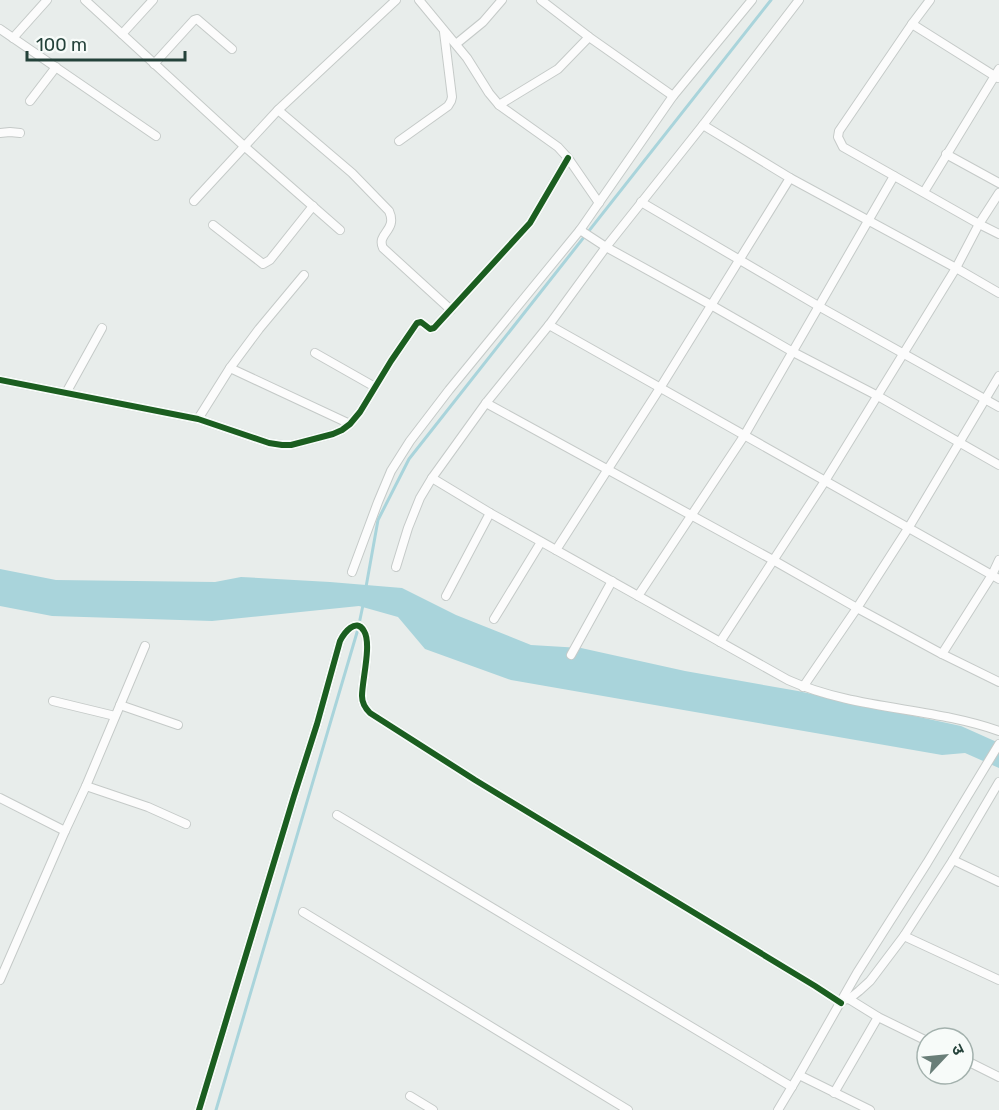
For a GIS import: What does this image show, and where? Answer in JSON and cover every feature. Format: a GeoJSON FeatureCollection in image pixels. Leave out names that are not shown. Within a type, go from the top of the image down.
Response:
{"type":"FeatureCollection","features":[{"type":"Feature","properties":{"kind":"street"},"geometry":{"type":"LineString","coordinates":[[13,38],[46,0]]}},
{"type":"Feature","properties":{"kind":"street"},"geometry":{"type":"LineString","coordinates":[[85,0],[153,64],[340,230]]}},
{"type":"Feature","properties":{"kind":"street"},"geometry":{"type":"LineString","coordinates":[[122,34],[153,0]]}},
{"type":"Feature","properties":{"kind":"street"},"geometry":{"type":"LineString","coordinates":[[194,201],[278,110],[396,0]]}},
{"type":"Feature","properties":{"kind":"street"},"geometry":{"type":"LineString","coordinates":[[419,0],[456,44],[499,105],[558,147],[599,204]]}},
{"type":"Feature","properties":{"kind":"street"},"geometry":{"type":"LineString","coordinates":[[456,44],[483,22],[502,0]]}},
{"type":"Feature","properties":{"kind":"street"},"geometry":{"type":"LineString","coordinates":[[542,0],[673,96]]}},
{"type":"Feature","properties":{"kind":"street"},"geometry":{"type":"LineString","coordinates":[[352,572],[378,502],[391,471],[401,455],[449,390],[582,231],[673,96],[752,0]]}},
{"type":"Feature","properties":{"kind":"street"},"geometry":{"type":"LineString","coordinates":[[396,567],[420,498],[432,477],[486,403],[549,326],[606,246],[799,0]]}},
{"type":"Feature","properties":{"kind":"street"},"geometry":{"type":"LineString","coordinates":[[930,0],[839,131],[838,137],[843,147],[999,234]]}},
{"type":"Feature","properties":{"kind":"street"},"geometry":{"type":"LineString","coordinates":[[153,64],[197,19],[232,49]]}},
{"type":"Feature","properties":{"kind":"street"},"geometry":{"type":"LineString","coordinates":[[912,24],[998,74],[924,192]]}},
{"type":"Feature","properties":{"kind":"street"},"geometry":{"type":"LineString","coordinates":[[0,28],[156,136]]}},
{"type":"Feature","properties":{"kind":"street"},"geometry":{"type":"LineString","coordinates":[[399,141],[448,106],[451,101],[443,31]]}},
{"type":"Feature","properties":{"kind":"street"},"geometry":{"type":"LineString","coordinates":[[499,105],[558,69],[589,36]]}},
{"type":"Feature","properties":{"kind":"street"},"geometry":{"type":"LineString","coordinates":[[30,101],[56,67]]}},
{"type":"Feature","properties":{"kind":"street"},"geometry":{"type":"LineString","coordinates":[[278,110],[352,173],[388,211],[392,217],[392,223],[381,240],[383,248],[451,310]]}},
{"type":"Feature","properties":{"kind":"street"},"geometry":{"type":"LineString","coordinates":[[703,125],[790,178],[999,293]]}},
{"type":"Feature","properties":{"kind":"street"},"geometry":{"type":"LineString","coordinates":[[0,133],[20,133]]}},
{"type":"Feature","properties":{"kind":"street"},"geometry":{"type":"LineString","coordinates":[[946,154],[999,183]]}},
{"type":"Feature","properties":{"kind":"street"},"geometry":{"type":"LineString","coordinates":[[0,380],[198,419],[249,437],[282,445],[320,438],[342,430],[360,412],[417,323],[421,322],[432,329],[530,223],[568,158]]}},
{"type":"Feature","properties":{"kind":"street"},"geometry":{"type":"LineString","coordinates":[[638,596],[744,436],[894,176]]}},
{"type":"Feature","properties":{"kind":"street"},"geometry":{"type":"LineString","coordinates":[[556,550],[790,178]]}},
{"type":"Feature","properties":{"kind":"street"},"geometry":{"type":"LineString","coordinates":[[720,642],[825,481],[956,268],[979,224],[999,193]]}},
{"type":"Feature","properties":{"kind":"street"},"geometry":{"type":"LineString","coordinates":[[641,202],[820,307],[999,407]]}},
{"type":"Feature","properties":{"kind":"street"},"geometry":{"type":"LineString","coordinates":[[213,225],[263,264],[270,260],[313,206]]}},
{"type":"Feature","properties":{"kind":"street"},"geometry":{"type":"LineString","coordinates":[[582,231],[793,352],[876,395],[999,465]]}},
{"type":"Feature","properties":{"kind":"street"},"geometry":{"type":"LineString","coordinates":[[198,419],[230,368],[304,275]]}},
{"type":"Feature","properties":{"kind":"street"},"geometry":{"type":"LineString","coordinates":[[549,326],[995,577]]}},
{"type":"Feature","properties":{"kind":"street"},"geometry":{"type":"LineString","coordinates":[[66,393],[102,328]]}},
{"type":"Feature","properties":{"kind":"street"},"geometry":{"type":"LineString","coordinates":[[315,353],[375,387]]}},
{"type":"Feature","properties":{"kind":"street"},"geometry":{"type":"LineString","coordinates":[[230,368],[350,424]]}},
{"type":"Feature","properties":{"kind":"street"},"geometry":{"type":"LineString","coordinates":[[803,687],[909,527],[999,376]]}},
{"type":"Feature","properties":{"kind":"street"},"geometry":{"type":"LineString","coordinates":[[486,403],[857,608],[999,682]]}},
{"type":"Feature","properties":{"kind":"street"},"geometry":{"type":"LineString","coordinates":[[432,477],[541,542],[803,687],[884,706],[968,721],[999,731]]}},
{"type":"Feature","properties":{"kind":"street"},"geometry":{"type":"LineString","coordinates":[[446,596],[490,513]]}},
{"type":"Feature","properties":{"kind":"street"},"geometry":{"type":"LineString","coordinates":[[494,619],[541,542]]}},
{"type":"Feature","properties":{"kind":"street"},"geometry":{"type":"LineString","coordinates":[[942,654],[995,577],[999,560]]}},
{"type":"Feature","properties":{"kind":"street"},"geometry":{"type":"LineString","coordinates":[[571,655],[612,581]]}},
{"type":"Feature","properties":{"kind":"street"},"geometry":{"type":"LineString","coordinates":[[199,1110],[317,724],[340,641],[350,627],[360,627],[366,638],[367,651],[362,700],[364,707],[370,712],[475,780],[815,986],[915,1035]]}},
{"type":"Feature","properties":{"kind":"street"},"geometry":{"type":"LineString","coordinates":[[0,980],[145,646]]}},
{"type":"Feature","properties":{"kind":"street"},"geometry":{"type":"LineString","coordinates":[[53,701],[115,716]]}},
{"type":"Feature","properties":{"kind":"street"},"geometry":{"type":"LineString","coordinates":[[120,705],[178,725]]}},
{"type":"Feature","properties":{"kind":"street"},"geometry":{"type":"LineString","coordinates":[[778,1110],[844,1001],[857,973],[999,744]]}},
{"type":"Feature","properties":{"kind":"street"},"geometry":{"type":"LineString","coordinates":[[844,1001],[859,992],[870,981],[903,936],[999,783]]}},
{"type":"Feature","properties":{"kind":"street"},"geometry":{"type":"LineString","coordinates":[[86,786],[148,807],[186,824]]}},
{"type":"Feature","properties":{"kind":"street"},"geometry":{"type":"LineString","coordinates":[[0,798],[65,831]]}},
{"type":"Feature","properties":{"kind":"street"},"geometry":{"type":"LineString","coordinates":[[337,815],[792,1087]]}},
{"type":"Feature","properties":{"kind":"street"},"geometry":{"type":"LineString","coordinates":[[952,860],[999,882]]}},
{"type":"Feature","properties":{"kind":"street"},"geometry":{"type":"LineString","coordinates":[[303,912],[628,1110]]}},
{"type":"Feature","properties":{"kind":"street"},"geometry":{"type":"LineString","coordinates":[[903,936],[999,980]]}},
{"type":"Feature","properties":{"kind":"street"},"geometry":{"type":"LineString","coordinates":[[834,1093],[878,1017]]}},
{"type":"Feature","properties":{"kind":"street"},"geometry":{"type":"LineString","coordinates":[[975,1065],[999,1077]]}},
{"type":"Feature","properties":{"kind":"street"},"geometry":{"type":"LineString","coordinates":[[799,1076],[870,1110]]}},
{"type":"Feature","properties":{"kind":"street"},"geometry":{"type":"LineString","coordinates":[[410,1096],[433,1110]]}},
{"type":"Feature","properties":{"kind":"water"},"geometry":{"type":"Polygon","coordinates":[[[0,569],[56,580],[215,582],[241,577],[402,588],[456,615],[531,645],[581,648],[961,726],[999,743],[999,768],[965,753],[942,755],[511,680],[425,649],[398,617],[359,606],[212,621],[52,616],[0,606],[0,569]]]}},
{"type":"Feature","properties":{"kind":"waterway"},"geometry":{"type":"LineString","coordinates":[[366,587],[378,520],[409,459],[771,0]]}},
{"type":"Feature","properties":{"kind":"waterway"},"geometry":{"type":"LineString","coordinates":[[216,1110],[358,629],[363,605]]}},
{"type":"Feature","properties":{"kind":"cycle path"},"geometry":{"type":"LineString","coordinates":[[0,380],[198,419],[269,443],[291,445],[333,434],[350,424],[360,412],[417,323],[421,322],[430,329],[434,328],[530,223],[568,158]]}},
{"type":"Feature","properties":{"kind":"cycle path"},"geometry":{"type":"LineString","coordinates":[[199,1110],[317,724],[340,641],[354,626],[361,627],[366,637],[367,653],[362,696],[364,705],[370,713],[475,780],[841,1003]]}}]}
